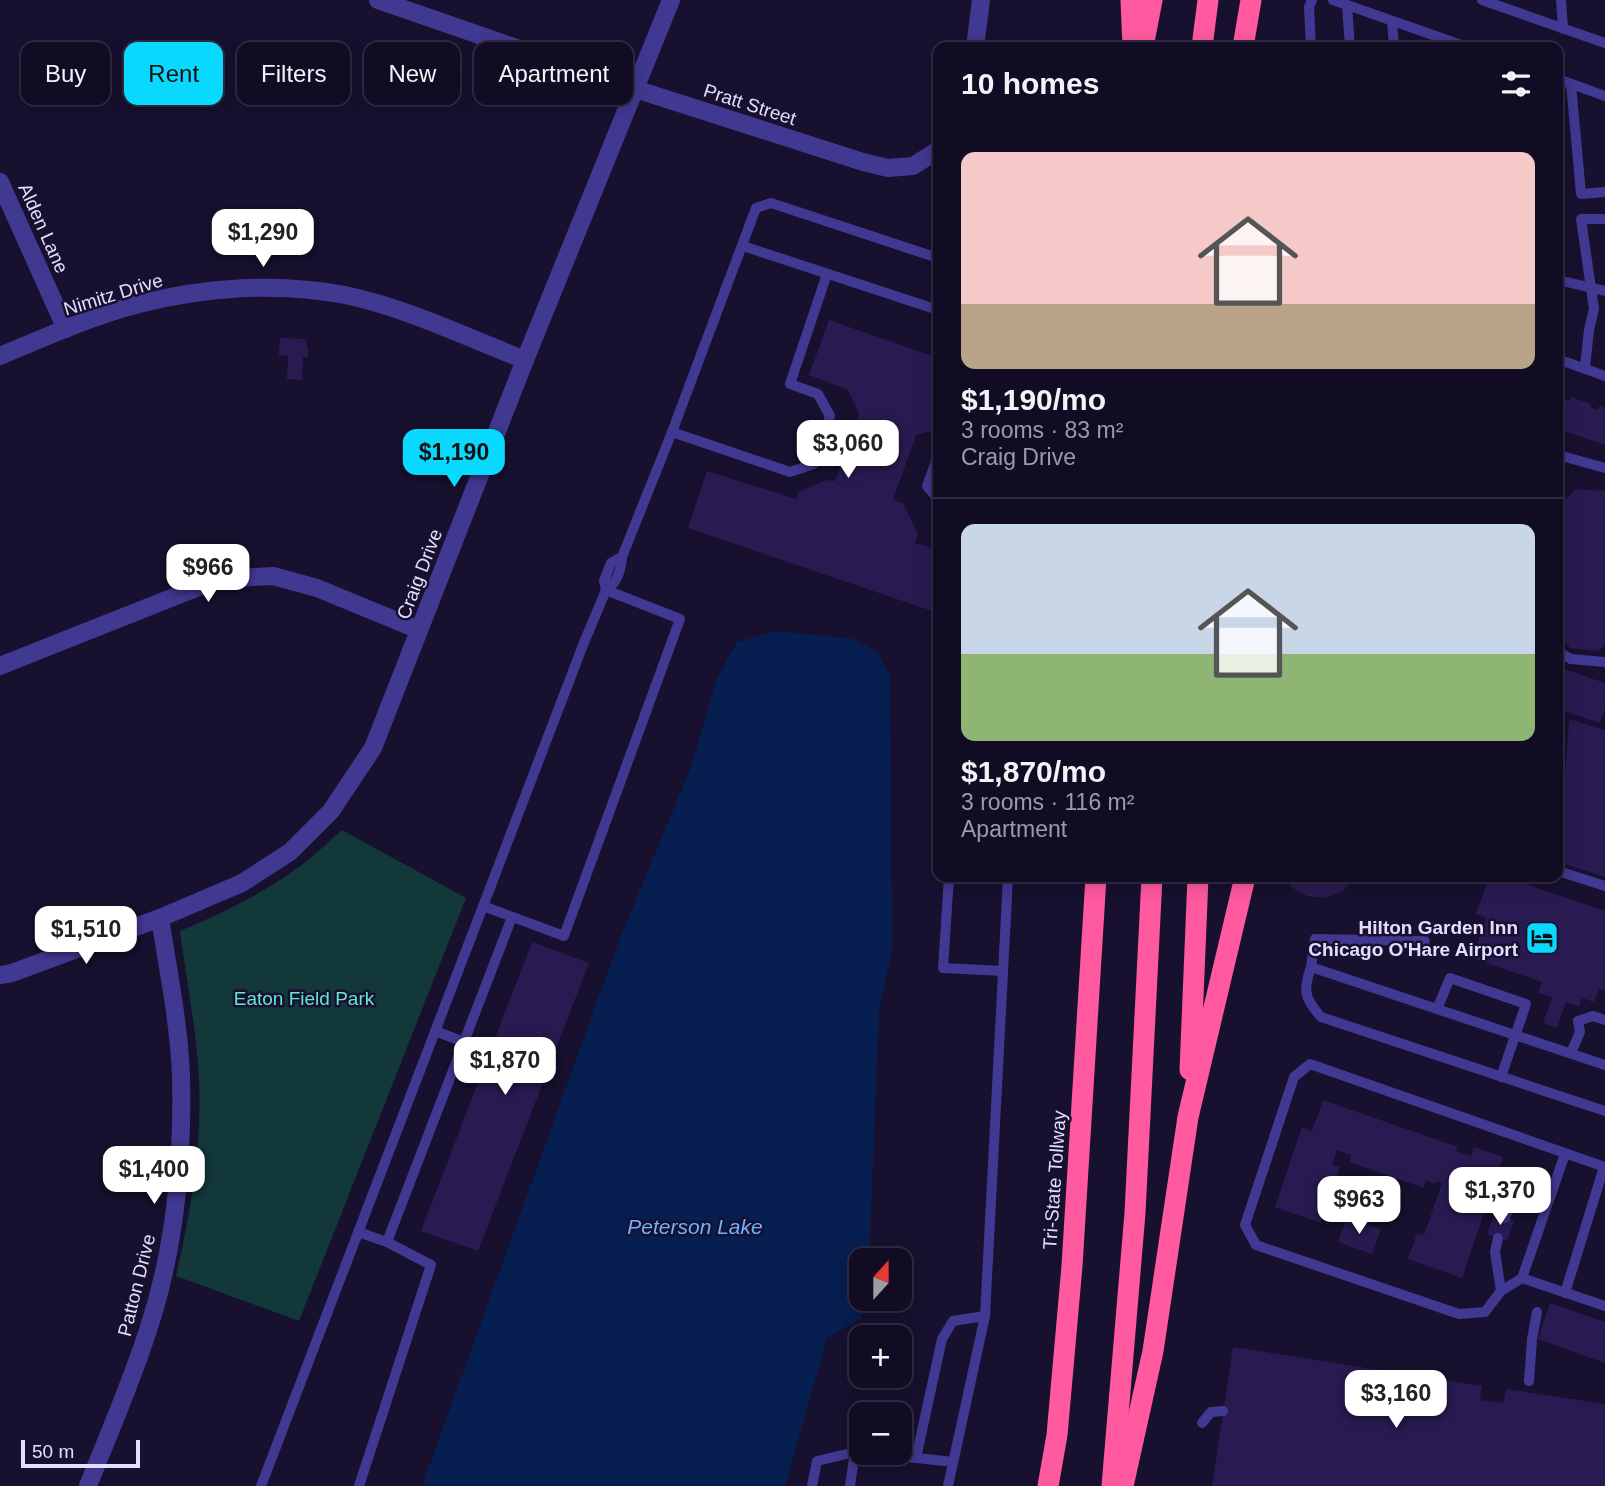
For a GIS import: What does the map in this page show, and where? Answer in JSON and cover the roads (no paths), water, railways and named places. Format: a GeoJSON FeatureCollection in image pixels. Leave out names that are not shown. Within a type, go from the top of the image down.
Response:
{"type":"FeatureCollection","features":[{"type":"Feature","properties":{"kind":"highway"},"geometry":{"type":"LineString","coordinates":[[1131,0],[1133,42]]}},
{"type":"Feature","properties":{"kind":"highway"},"geometry":{"type":"LineString","coordinates":[[1144,42],[1152,0]]}},
{"type":"Feature","properties":{"kind":"highway"},"geometry":{"type":"LineString","coordinates":[[1203,42],[1208,0]]}},
{"type":"Feature","properties":{"kind":"highway"},"geometry":{"type":"LineString","coordinates":[[1244,42],[1252,0]]}},
{"type":"Feature","properties":{"kind":"highway"},"geometry":{"type":"LineString","coordinates":[[1252,0],[1253,42]]}},
{"type":"Feature","properties":{"kind":"highway","name":"Tri-State Tollway"},"geometry":{"type":"LineString","coordinates":[[1048,1486],[1057,1435],[1072,1266],[1096,882]]}},
{"type":"Feature","properties":{"kind":"highway"},"geometry":{"type":"LineString","coordinates":[[1111,1486],[1135,1213],[1152,882]]}},
{"type":"Feature","properties":{"kind":"highway"},"geometry":{"type":"LineString","coordinates":[[1188,1117],[1198,882]]}},
{"type":"Feature","properties":{"kind":"highway"},"geometry":{"type":"LineString","coordinates":[[1123,1486],[1153,1351],[1188,1117],[1244,882]]}},
{"type":"Feature","properties":{"kind":"street","name":"Pratt Street"},"geometry":{"type":"LineString","coordinates":[[379,0],[635,89],[863,162],[888,167],[913,166],[933,153]]}},
{"type":"Feature","properties":{"kind":"street","name":"Craig Drive"},"geometry":{"type":"LineString","coordinates":[[0,975],[160,918],[242,883],[290,852],[331,811],[373,748],[525,360],[671,0]]}},
{"type":"Feature","properties":{"kind":"street"},"geometry":{"type":"LineString","coordinates":[[976,42],[981,0]]}},
{"type":"Feature","properties":{"kind":"street","name":"Alden Lane"},"geometry":{"type":"LineString","coordinates":[[0,182],[66,329]]}},
{"type":"Feature","properties":{"kind":"street","name":"Nimitz Drive"},"geometry":{"type":"LineString","coordinates":[[0,356],[66,329],[139,304],[239,288],[290,287],[346,295],[397,310],[525,360]]}},
{"type":"Feature","properties":{"kind":"street"},"geometry":{"type":"LineString","coordinates":[[0,666],[219,579],[273,576],[317,587],[419,630]]}},
{"type":"Feature","properties":{"kind":"street","name":"Patton Drive"},"geometry":{"type":"LineString","coordinates":[[88,1486],[149,1327],[170,1243],[179,1155],[181,1075],[173,999],[160,918]]}},
{"type":"Feature","properties":{"kind":"lane"},"geometry":{"type":"LineString","coordinates":[[1311,42],[1309,7],[1312,0]]}},
{"type":"Feature","properties":{"kind":"lane"},"geometry":{"type":"LineString","coordinates":[[1333,0],[1453,42]]}},
{"type":"Feature","properties":{"kind":"lane"},"geometry":{"type":"LineString","coordinates":[[1482,0],[1605,43]]}},
{"type":"Feature","properties":{"kind":"lane"},"geometry":{"type":"LineString","coordinates":[[1561,0],[1563,29]]}},
{"type":"Feature","properties":{"kind":"lane"},"geometry":{"type":"LineString","coordinates":[[1347,5],[1350,42]]}},
{"type":"Feature","properties":{"kind":"lane"},"geometry":{"type":"LineString","coordinates":[[1392,21],[1394,42]]}},
{"type":"Feature","properties":{"kind":"lane"},"geometry":{"type":"LineString","coordinates":[[1563,81],[1605,96]]}},
{"type":"Feature","properties":{"kind":"lane"},"geometry":{"type":"LineString","coordinates":[[1571,84],[1581,194],[1605,192]]}},
{"type":"Feature","properties":{"kind":"lane"},"geometry":{"type":"LineString","coordinates":[[261,1486],[606,590],[604,581],[611,562],[622,557],[756,208],[771,203],[933,256]]}},
{"type":"Feature","properties":{"kind":"lane"},"geometry":{"type":"LineString","coordinates":[[1585,367],[1594,309],[1581,219],[1605,219]]}},
{"type":"Feature","properties":{"kind":"lane"},"geometry":{"type":"LineString","coordinates":[[743,246],[933,308]]}},
{"type":"Feature","properties":{"kind":"lane"},"geometry":{"type":"LineString","coordinates":[[672,432],[790,472],[814,464],[830,416],[818,394],[790,384],[827,274]]}},
{"type":"Feature","properties":{"kind":"lane"},"geometry":{"type":"LineString","coordinates":[[1563,280],[1605,291]]}},
{"type":"Feature","properties":{"kind":"lane"},"geometry":{"type":"LineString","coordinates":[[1563,363],[1585,367],[1605,376]]}},
{"type":"Feature","properties":{"kind":"lane"},"geometry":{"type":"LineString","coordinates":[[1563,455],[1605,468]]}},
{"type":"Feature","properties":{"kind":"lane"},"geometry":{"type":"LineString","coordinates":[[933,470],[927,486],[933,493]]}},
{"type":"Feature","properties":{"kind":"lane"},"geometry":{"type":"LineString","coordinates":[[483,906],[564,936],[680,619],[606,590]]}},
{"type":"Feature","properties":{"kind":"lane"},"geometry":{"type":"LineString","coordinates":[[1563,655],[1571,659],[1605,662]]}},
{"type":"Feature","properties":{"kind":"lane"},"geometry":{"type":"LineString","coordinates":[[1563,873],[1605,886]]}},
{"type":"Feature","properties":{"kind":"lane"},"geometry":{"type":"LineString","coordinates":[[949,882],[943,968],[1003,971]]}},
{"type":"Feature","properties":{"kind":"lane"},"geometry":{"type":"LineString","coordinates":[[948,1486],[985,1316],[1008,882]]}},
{"type":"Feature","properties":{"kind":"lane"},"geometry":{"type":"LineString","coordinates":[[387,1242],[512,917]]}},
{"type":"Feature","properties":{"kind":"lane"},"geometry":{"type":"LineString","coordinates":[[1425,941],[1315,939],[1311,967],[1304,985],[1310,1005],[1321,1017],[1605,1111]]}},
{"type":"Feature","properties":{"kind":"lane"},"geometry":{"type":"LineString","coordinates":[[1311,967],[1605,1065]]}},
{"type":"Feature","properties":{"kind":"lane"},"geometry":{"type":"LineString","coordinates":[[1437,1009],[1450,978],[1526,1004],[1501,1077]]}},
{"type":"Feature","properties":{"kind":"lane"},"geometry":{"type":"LineString","coordinates":[[1572,1054],[1580,1032],[1578,1021],[1593,1016],[1605,1020]]}},
{"type":"Feature","properties":{"kind":"lane"},"geometry":{"type":"LineString","coordinates":[[435,1031],[464,1042]]}},
{"type":"Feature","properties":{"kind":"lane"},"geometry":{"type":"LineString","coordinates":[[1565,1154],[1522,1278],[1501,1291],[1485,1312],[1459,1314],[1256,1245],[1245,1226],[1294,1077],[1310,1064],[1604,1167],[1565,1293]]}},
{"type":"Feature","properties":{"kind":"lane"},"geometry":{"type":"LineString","coordinates":[[1505,1218],[1510,1203],[1518,1194],[1553,1189]]}},
{"type":"Feature","properties":{"kind":"lane"},"geometry":{"type":"LineString","coordinates":[[358,1232],[387,1242],[431,1265],[359,1486]]}},
{"type":"Feature","properties":{"kind":"lane"},"geometry":{"type":"LineString","coordinates":[[1498,1238],[1495,1252],[1501,1291]]}},
{"type":"Feature","properties":{"kind":"lane"},"geometry":{"type":"LineString","coordinates":[[1522,1278],[1605,1306]]}},
{"type":"Feature","properties":{"kind":"lane"},"geometry":{"type":"LineString","coordinates":[[1529,1381],[1537,1312]]}},
{"type":"Feature","properties":{"kind":"lane"},"geometry":{"type":"LineString","coordinates":[[916,1458],[942,1339],[953,1321],[985,1316]]}},
{"type":"Feature","properties":{"kind":"lane"},"geometry":{"type":"LineString","coordinates":[[1202,1423],[1211,1412],[1223,1411]]}},
{"type":"Feature","properties":{"kind":"lane"},"geometry":{"type":"LineString","coordinates":[[812,1486],[817,1461],[849,1454]]}},
{"type":"Feature","properties":{"kind":"lane"},"geometry":{"type":"LineString","coordinates":[[912,1458],[953,1462]]}},
{"type":"Feature","properties":{"kind":"lane"},"geometry":{"type":"LineString","coordinates":[[850,1486],[856,1465]]}},
{"type":"Feature","properties":{"kind":"water","name":"Peterson Lake"},"geometry":{"type":"Polygon","coordinates":[[[776,631],[854,639],[876,651],[890,676],[892,950],[879,1012],[869,1248],[849,1248],[849,1311],[863,1311],[860,1319],[827,1338],[785,1486],[422,1486],[620,938],[691,767],[717,678],[737,642],[776,631]]]}},
{"type":"Feature","properties":{"kind":"place","name":"Hilton Garden Inn Chicago O'Hare Airport"},"geometry":{"type":"Point","coordinates":[1542,938]}},
{"type":"Feature","properties":{"kind":"park label","name":"Eaton Field Park"},"geometry":{"type":"Point","coordinates":[304,998]}}]}
